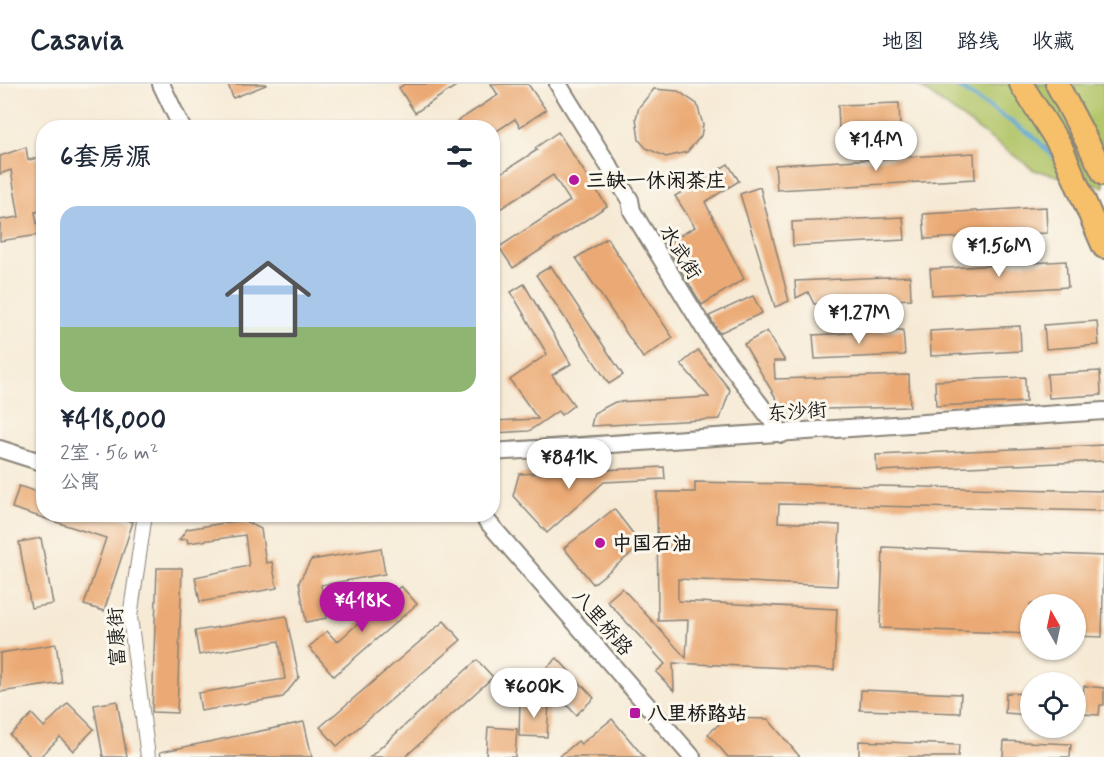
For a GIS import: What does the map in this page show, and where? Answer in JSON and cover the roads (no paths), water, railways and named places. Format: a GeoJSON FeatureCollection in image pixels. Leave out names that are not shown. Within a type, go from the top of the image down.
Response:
{"type":"FeatureCollection","features":[{"type":"Feature","properties":{"kind":"highway"},"geometry":{"type":"LineString","coordinates":[[1021,84],[1061,147],[1104,247]]}},
{"type":"Feature","properties":{"kind":"highway"},"geometry":{"type":"LineString","coordinates":[[1057,84],[1104,174]]}},
{"type":"Feature","properties":{"kind":"street"},"geometry":{"type":"LineString","coordinates":[[161,84],[178,120]]}},
{"type":"Feature","properties":{"kind":"street","name":"水武街"},"geometry":{"type":"LineString","coordinates":[[558,84],[630,200],[632,211],[710,338],[782,434]]}},
{"type":"Feature","properties":{"kind":"street","name":"东沙街"},"geometry":{"type":"LineString","coordinates":[[500,452],[1104,411]]}},
{"type":"Feature","properties":{"kind":"street"},"geometry":{"type":"LineString","coordinates":[[0,449],[36,460]]}},
{"type":"Feature","properties":{"kind":"street","name":"富康街"},"geometry":{"type":"LineString","coordinates":[[144,522],[130,617],[148,757]]}},
{"type":"Feature","properties":{"kind":"street","name":"八里桥路"},"geometry":{"type":"LineString","coordinates":[[489,522],[692,757]]}},
{"type":"Feature","properties":{"kind":"waterway"},"geometry":{"type":"LineString","coordinates":[[954,84],[1033,136],[1055,158]]}},
{"type":"Feature","properties":{"kind":"waterway"},"geometry":{"type":"LineString","coordinates":[[1094,198],[1104,208]]}},
{"type":"Feature","properties":{"kind":"place","name":"三缺一休闲茶庄"},"geometry":{"type":"Point","coordinates":[574,180]}},
{"type":"Feature","properties":{"kind":"place","name":"中国石油"},"geometry":{"type":"Point","coordinates":[600,543]}},
{"type":"Feature","properties":{"kind":"place","name":"八里桥路站"},"geometry":{"type":"Point","coordinates":[635,713]}}]}
